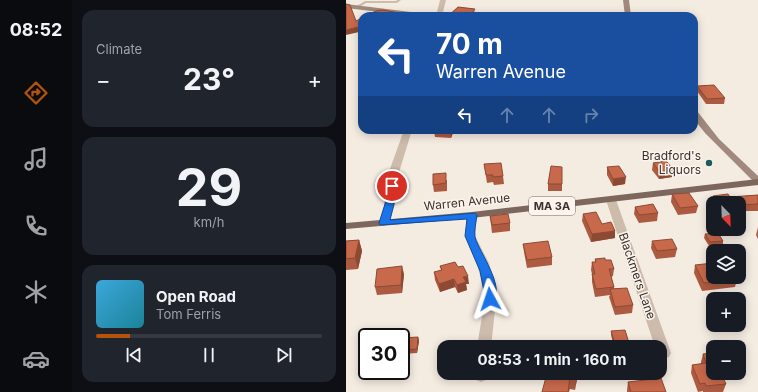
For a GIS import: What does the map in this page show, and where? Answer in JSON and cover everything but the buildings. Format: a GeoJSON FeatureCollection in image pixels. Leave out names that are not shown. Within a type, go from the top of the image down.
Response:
{"type":"FeatureCollection","features":[{"type":"Feature","properties":{"kind":"main road"},"geometry":{"type":"LineString","coordinates":[[626,0],[628,12]]}},
{"type":"Feature","properties":{"kind":"main road"},"geometry":{"type":"LineString","coordinates":[[346,6],[398,12]]}},
{"type":"Feature","properties":{"kind":"main road"},"geometry":{"type":"LineString","coordinates":[[698,118],[711,136],[758,181]]}},
{"type":"Feature","properties":{"kind":"main road","name":"Warren Avenue"},"geometry":{"type":"LineString","coordinates":[[346,226],[472,215],[611,200],[758,181]]}},
{"type":"Feature","properties":{"kind":"street"},"geometry":{"type":"LineString","coordinates":[[440,12],[442,0]]}},
{"type":"Feature","properties":{"kind":"street"},"geometry":{"type":"LineString","coordinates":[[373,12],[377,9]]}},
{"type":"Feature","properties":{"kind":"street"},"geometry":{"type":"LineString","coordinates":[[384,223],[390,204],[394,173],[407,134]]}},
{"type":"Feature","properties":{"kind":"street","name":"Blackmers Lane"},"geometry":{"type":"LineString","coordinates":[[611,200],[659,340]]}},
{"type":"Feature","properties":{"kind":"street"},"geometry":{"type":"LineString","coordinates":[[472,215],[470,236],[483,263],[489,288],[489,310],[485,340]]}},
{"type":"Feature","properties":{"kind":"lane"},"geometry":{"type":"LineString","coordinates":[[358,7],[364,1],[397,2],[399,0]]}},
{"type":"Feature","properties":{"kind":"place","name":"Bradford's Liquors"},"geometry":{"type":"Point","coordinates":[709,163]}},
{"type":"Feature","properties":{"kind":"route"},"geometry":{"type":"LineString","coordinates":[[392,186],[390,204],[384,223],[472,215],[470,236],[486,271],[490,299]]}}]}
